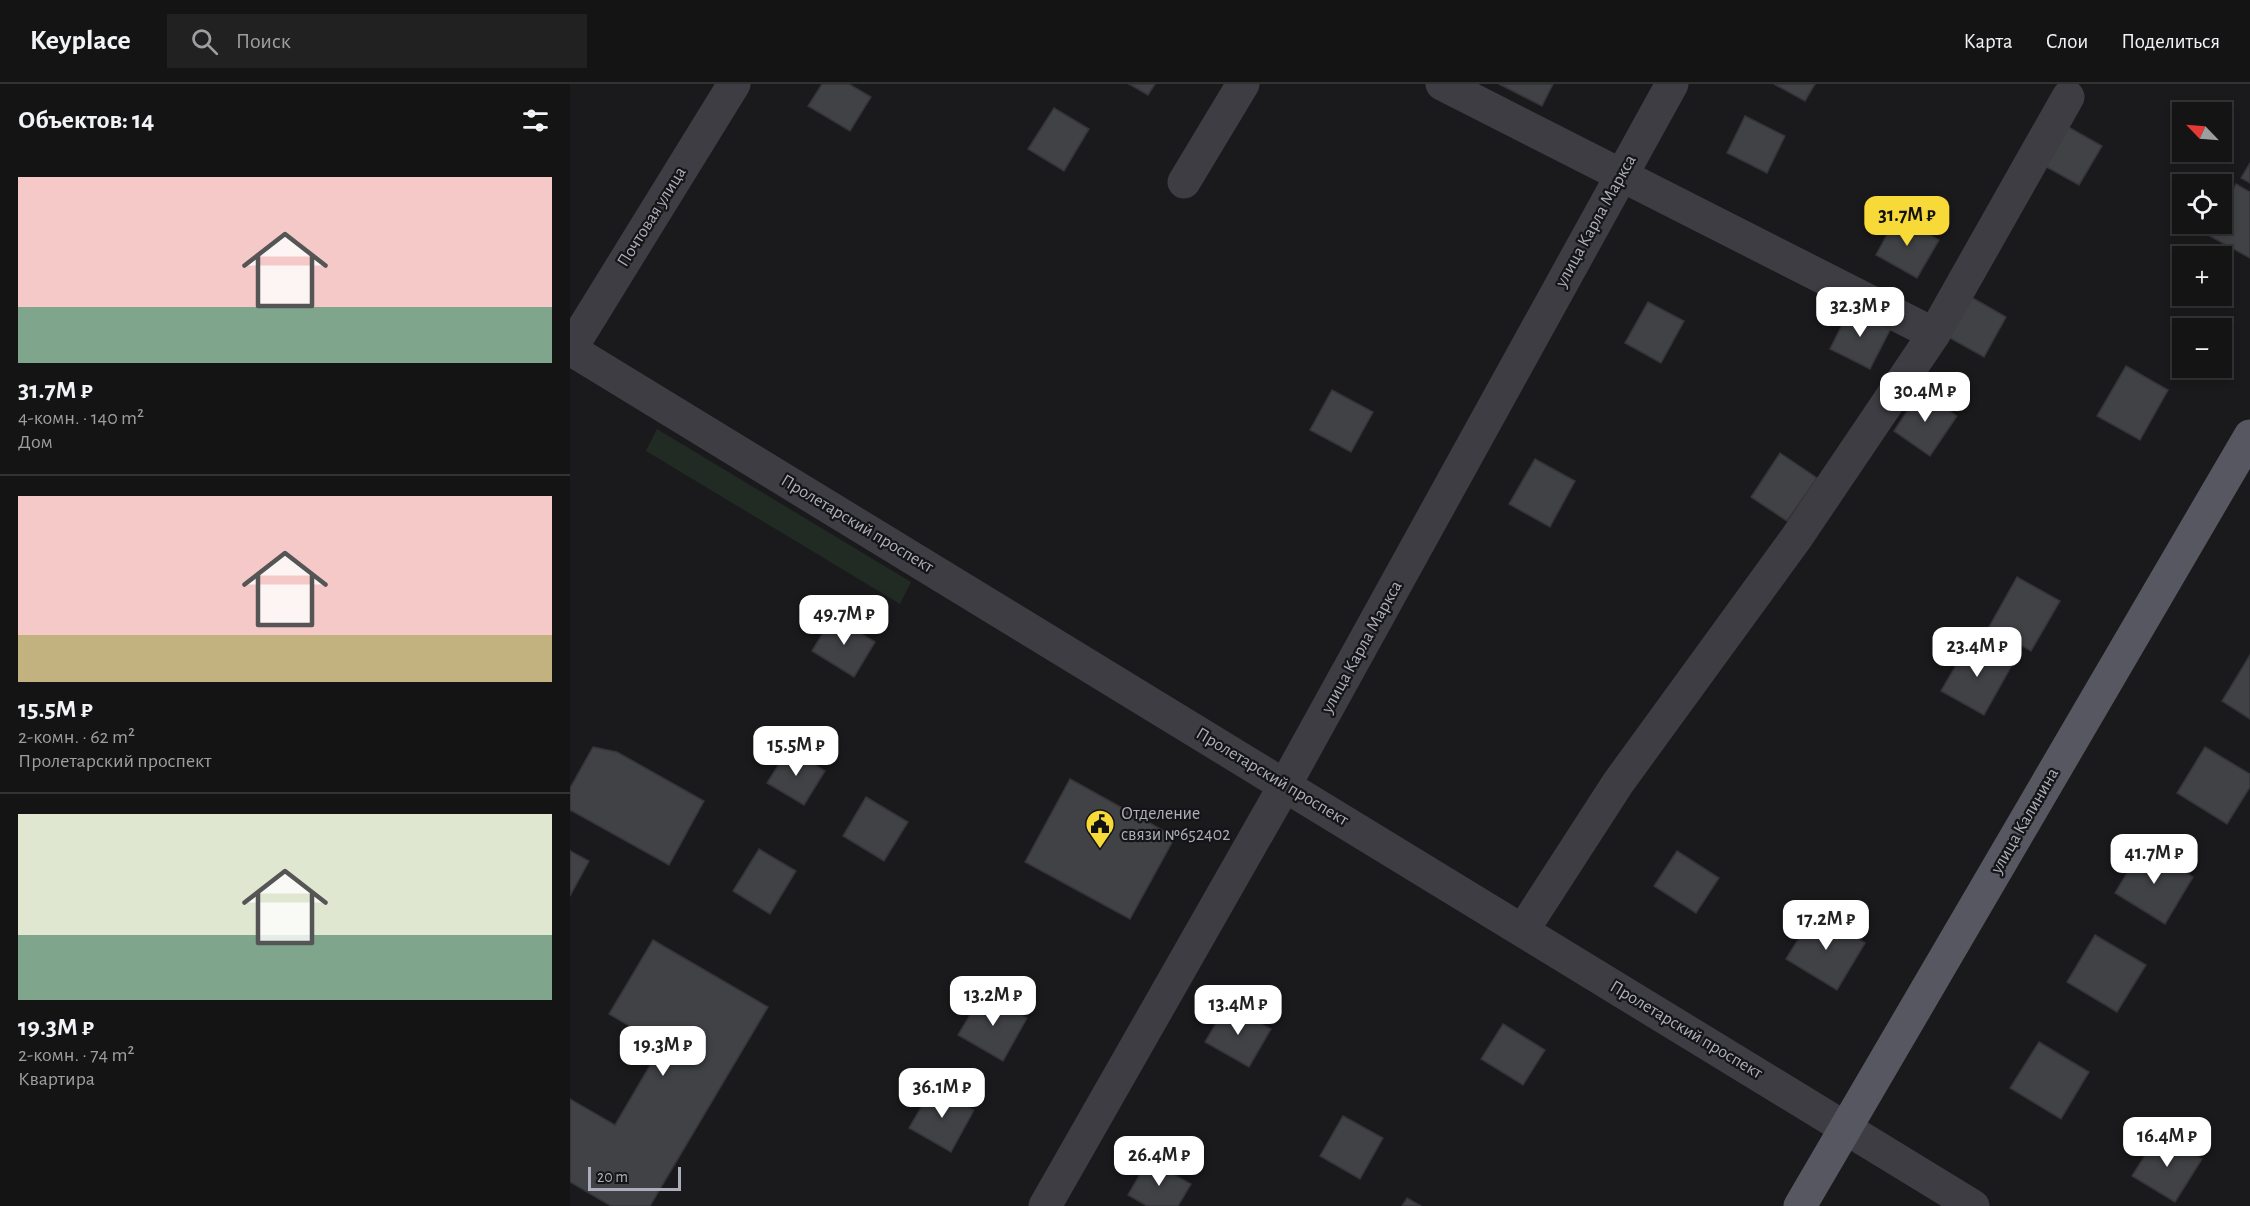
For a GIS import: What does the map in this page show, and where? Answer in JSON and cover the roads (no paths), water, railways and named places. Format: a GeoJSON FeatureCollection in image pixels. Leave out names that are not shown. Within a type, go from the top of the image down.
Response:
{"type":"FeatureCollection","features":[{"type":"Feature","properties":{"kind":"main road","name":"улица Калинина"},"geometry":{"type":"LineString","coordinates":[[1800,1206],[2250,436]]}},
{"type":"Feature","properties":{"kind":"street","name":"Почтовая улица"},"geometry":{"type":"LineString","coordinates":[[570,349],[734,84]]}},
{"type":"Feature","properties":{"kind":"street"},"geometry":{"type":"LineString","coordinates":[[1184,182],[1243,84]]}},
{"type":"Feature","properties":{"kind":"street"},"geometry":{"type":"LineString","coordinates":[[1442,84],[1934,334]]}},
{"type":"Feature","properties":{"kind":"street","name":"улица Карла Маркса"},"geometry":{"type":"LineString","coordinates":[[1045,1206],[1285,785],[1672,84]]}},
{"type":"Feature","properties":{"kind":"street"},"geometry":{"type":"LineString","coordinates":[[1523,930],[1618,783],[1797,537],[1934,334],[2068,97]]}},
{"type":"Feature","properties":{"kind":"street","name":"Пролетарский проспект"},"geometry":{"type":"LineString","coordinates":[[570,349],[1973,1206]]}},
{"type":"Feature","properties":{"kind":"place","name":"Отделение связи №652402"},"geometry":{"type":"Point","coordinates":[1100,850]}}]}
